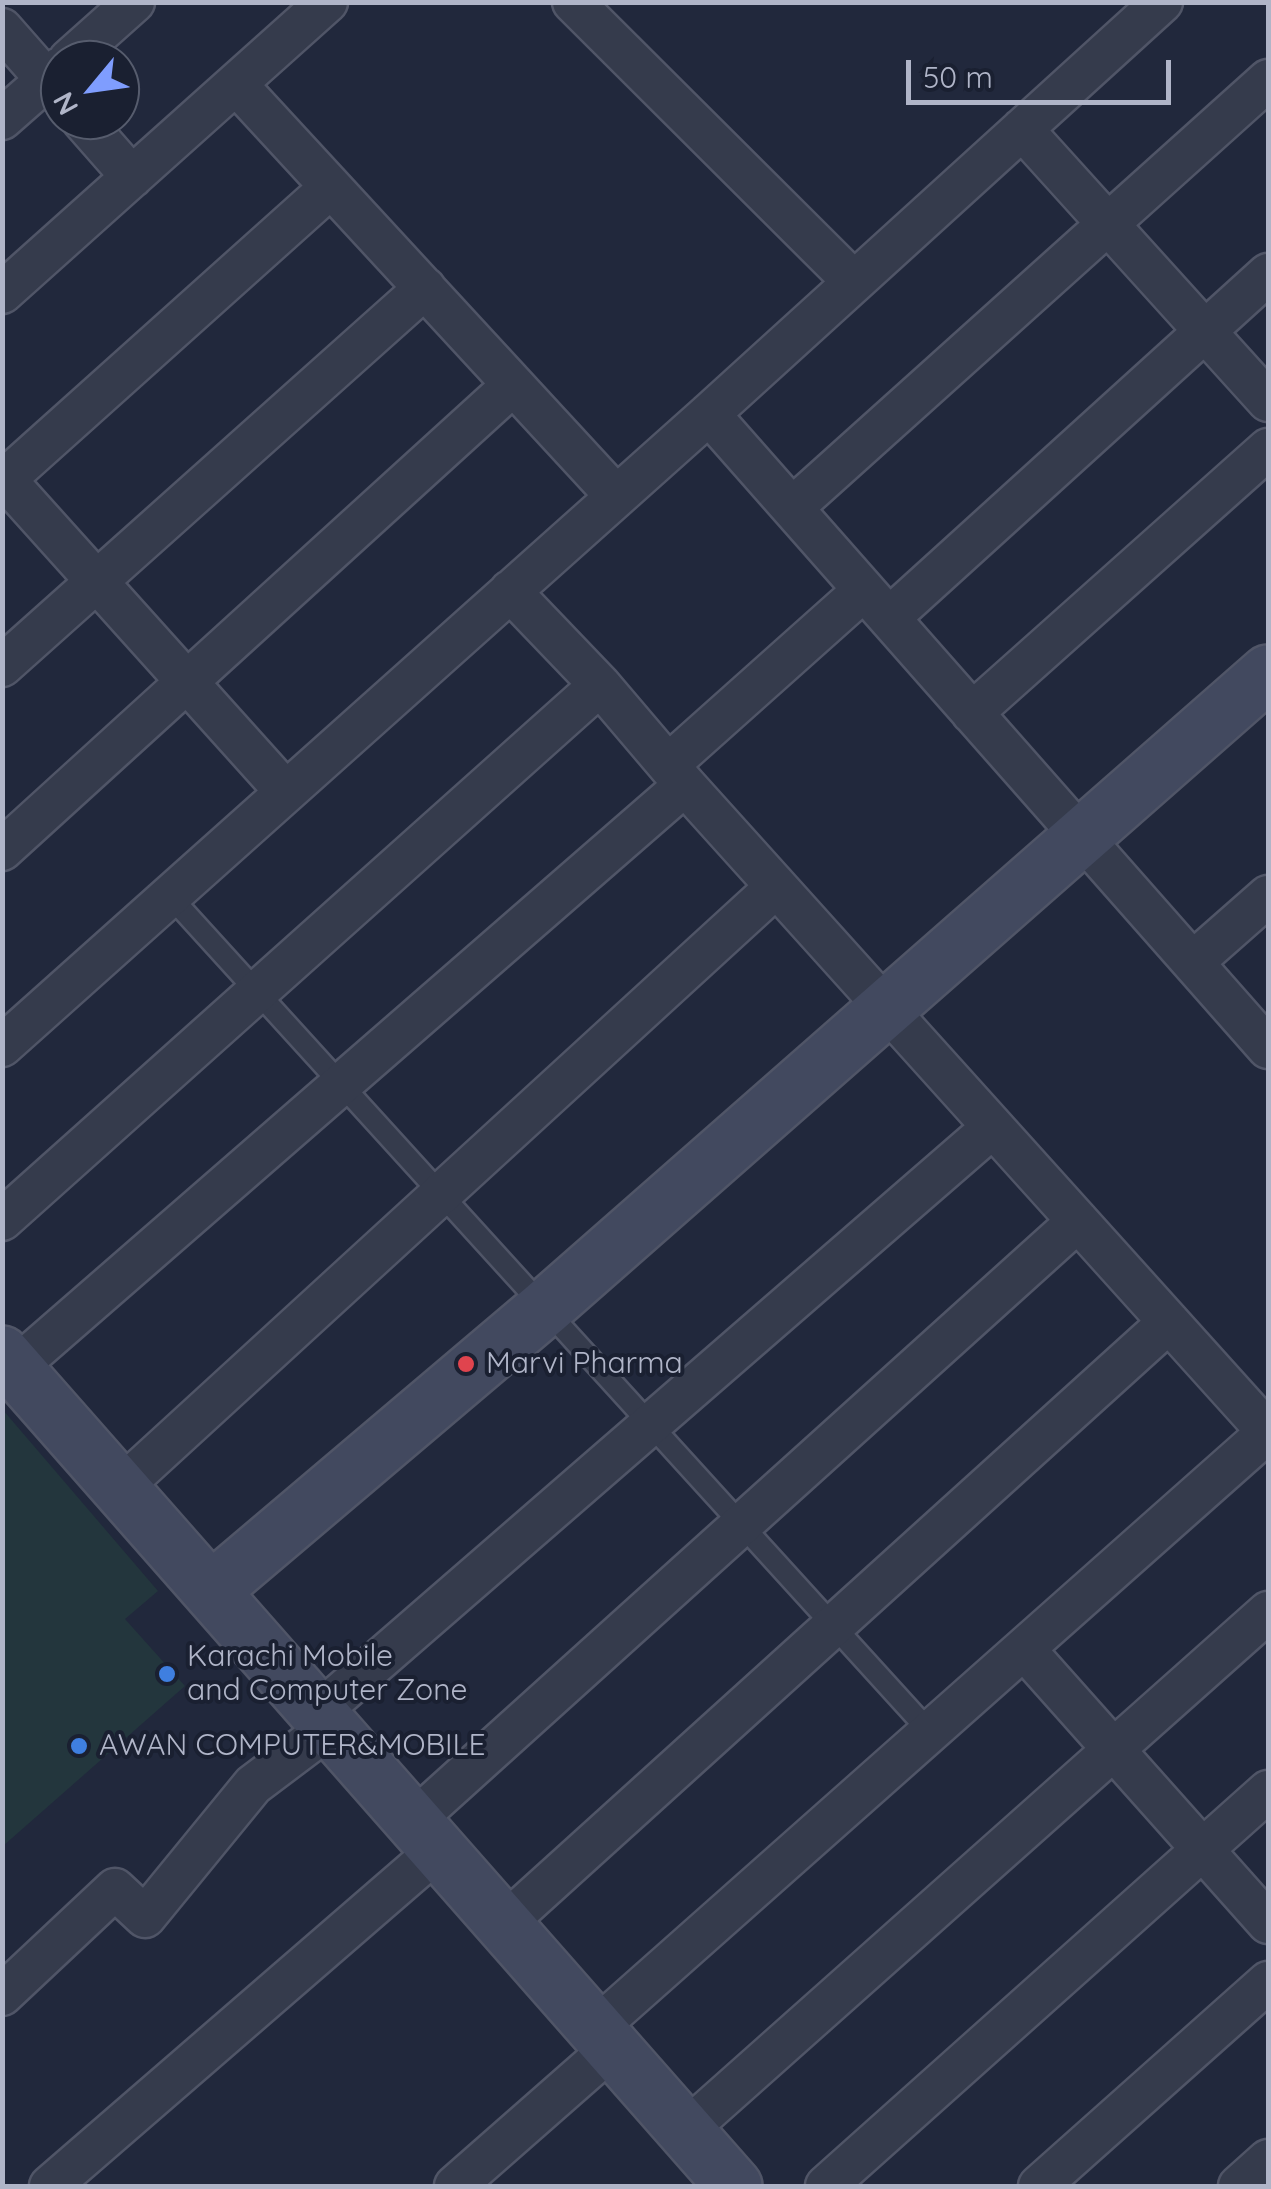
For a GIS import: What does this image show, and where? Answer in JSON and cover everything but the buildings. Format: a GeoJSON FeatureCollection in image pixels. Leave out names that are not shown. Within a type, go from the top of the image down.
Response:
{"type":"FeatureCollection","features":[{"type":"Feature","properties":{"kind":"street"},"geometry":{"type":"LineString","coordinates":[[95,40],[134,2]]}},
{"type":"Feature","properties":{"kind":"street"},"geometry":{"type":"LineString","coordinates":[[2,293],[327,2]]}},
{"type":"Feature","properties":{"kind":"street"},"geometry":{"type":"LineString","coordinates":[[573,2],[854,282]]}},
{"type":"Feature","properties":{"kind":"street"},"geometry":{"type":"LineString","coordinates":[[2,1046],[709,414],[1162,2]]}},
{"type":"Feature","properties":{"kind":"street"},"geometry":{"type":"LineString","coordinates":[[2,29],[40,60]]}},
{"type":"Feature","properties":{"kind":"street"},"geometry":{"type":"LineString","coordinates":[[792,508],[1268,80]]}},
{"type":"Feature","properties":{"kind":"street"},"geometry":{"type":"LineString","coordinates":[[236,84],[616,496]]}},
{"type":"Feature","properties":{"kind":"street"},"geometry":{"type":"LineString","coordinates":[[2,119],[40,90]]}},
{"type":"Feature","properties":{"kind":"street"},"geometry":{"type":"LineString","coordinates":[[1022,129],[1268,401]]}},
{"type":"Feature","properties":{"kind":"street"},"geometry":{"type":"LineString","coordinates":[[100,140],[132,177]]}},
{"type":"Feature","properties":{"kind":"street"},"geometry":{"type":"LineString","coordinates":[[286,792],[3,479],[331,187]]}},
{"type":"Feature","properties":{"kind":"street"},"geometry":{"type":"LineString","coordinates":[[734,2186],[9,1361],[341,1084],[676,775],[1206,331],[1268,274]]}},
{"type":"Feature","properties":{"kind":"street"},"geometry":{"type":"LineString","coordinates":[[2,666],[425,288]]}},
{"type":"Feature","properties":{"kind":"street"},"geometry":{"type":"LineString","coordinates":[[2,850],[514,384]]}},
{"type":"Feature","properties":{"kind":"street"},"geometry":{"type":"LineString","coordinates":[[709,414],[1268,1048]]}},
{"type":"Feature","properties":{"kind":"street"},"geometry":{"type":"LineString","coordinates":[[972,713],[1268,449]]}},
{"type":"Feature","properties":{"kind":"street"},"geometry":{"type":"LineString","coordinates":[[455,2186],[604,2038],[930,1732],[1268,1432],[676,775],[600,685],[510,591]]}},
{"type":"Feature","properties":{"kind":"street"},"geometry":{"type":"LineString","coordinates":[[211,1592],[545,1308],[1268,673]]}},
{"type":"Feature","properties":{"kind":"street"},"geometry":{"type":"LineString","coordinates":[[2,1220],[600,685]]}},
{"type":"Feature","properties":{"kind":"street"},"geometry":{"type":"LineString","coordinates":[[120,1488],[776,886]]}},
{"type":"Feature","properties":{"kind":"street"},"geometry":{"type":"LineString","coordinates":[[1193,962],[1268,896]]}},
{"type":"Feature","properties":{"kind":"street"},"geometry":{"type":"LineString","coordinates":[[2,1995],[116,1889],[145,1917],[253,1785],[650,1424],[993,1127]]}},
{"type":"Feature","properties":{"kind":"street"},"geometry":{"type":"LineString","coordinates":[[50,2186],[426,1835],[741,1525],[1078,1221]]}},
{"type":"Feature","properties":{"kind":"street"},"geometry":{"type":"LineString","coordinates":[[504,1924],[1169,1322]]}},
{"type":"Feature","properties":{"kind":"street"},"geometry":{"type":"LineString","coordinates":[[685,2132],[1268,1612]]}},
{"type":"Feature","properties":{"kind":"street"},"geometry":{"type":"LineString","coordinates":[[1024,1649],[1268,1923]]}},
{"type":"Feature","properties":{"kind":"street"},"geometry":{"type":"LineString","coordinates":[[826,2186],[1268,1792]]}},
{"type":"Feature","properties":{"kind":"street"},"geometry":{"type":"LineString","coordinates":[[1038,2186],[1268,1982]]}},
{"type":"Feature","properties":{"kind":"street"},"geometry":{"type":"LineString","coordinates":[[1239,2186],[1268,2160]]}},
{"type":"Feature","properties":{"kind":"lane"},"geometry":{"type":"LineString","coordinates":[[170,896],[930,1732]]}},
{"type":"Feature","properties":{"kind":"shaded area"},"geometry":{"type":"Polygon","coordinates":[[[3,1410],[158,1591],[125,1619],[185,1686],[3,1846],[3,1410]]]}},
{"type":"Feature","properties":{"kind":"place","name":"Marvi Pharma"},"geometry":{"type":"Point","coordinates":[466,1364]}},
{"type":"Feature","properties":{"kind":"place","name":"Karachi Mobile and Computer Zone"},"geometry":{"type":"Point","coordinates":[167,1674]}},
{"type":"Feature","properties":{"kind":"place","name":"AWAN COMPUTER&MOBILE"},"geometry":{"type":"Point","coordinates":[79,1746]}}]}
